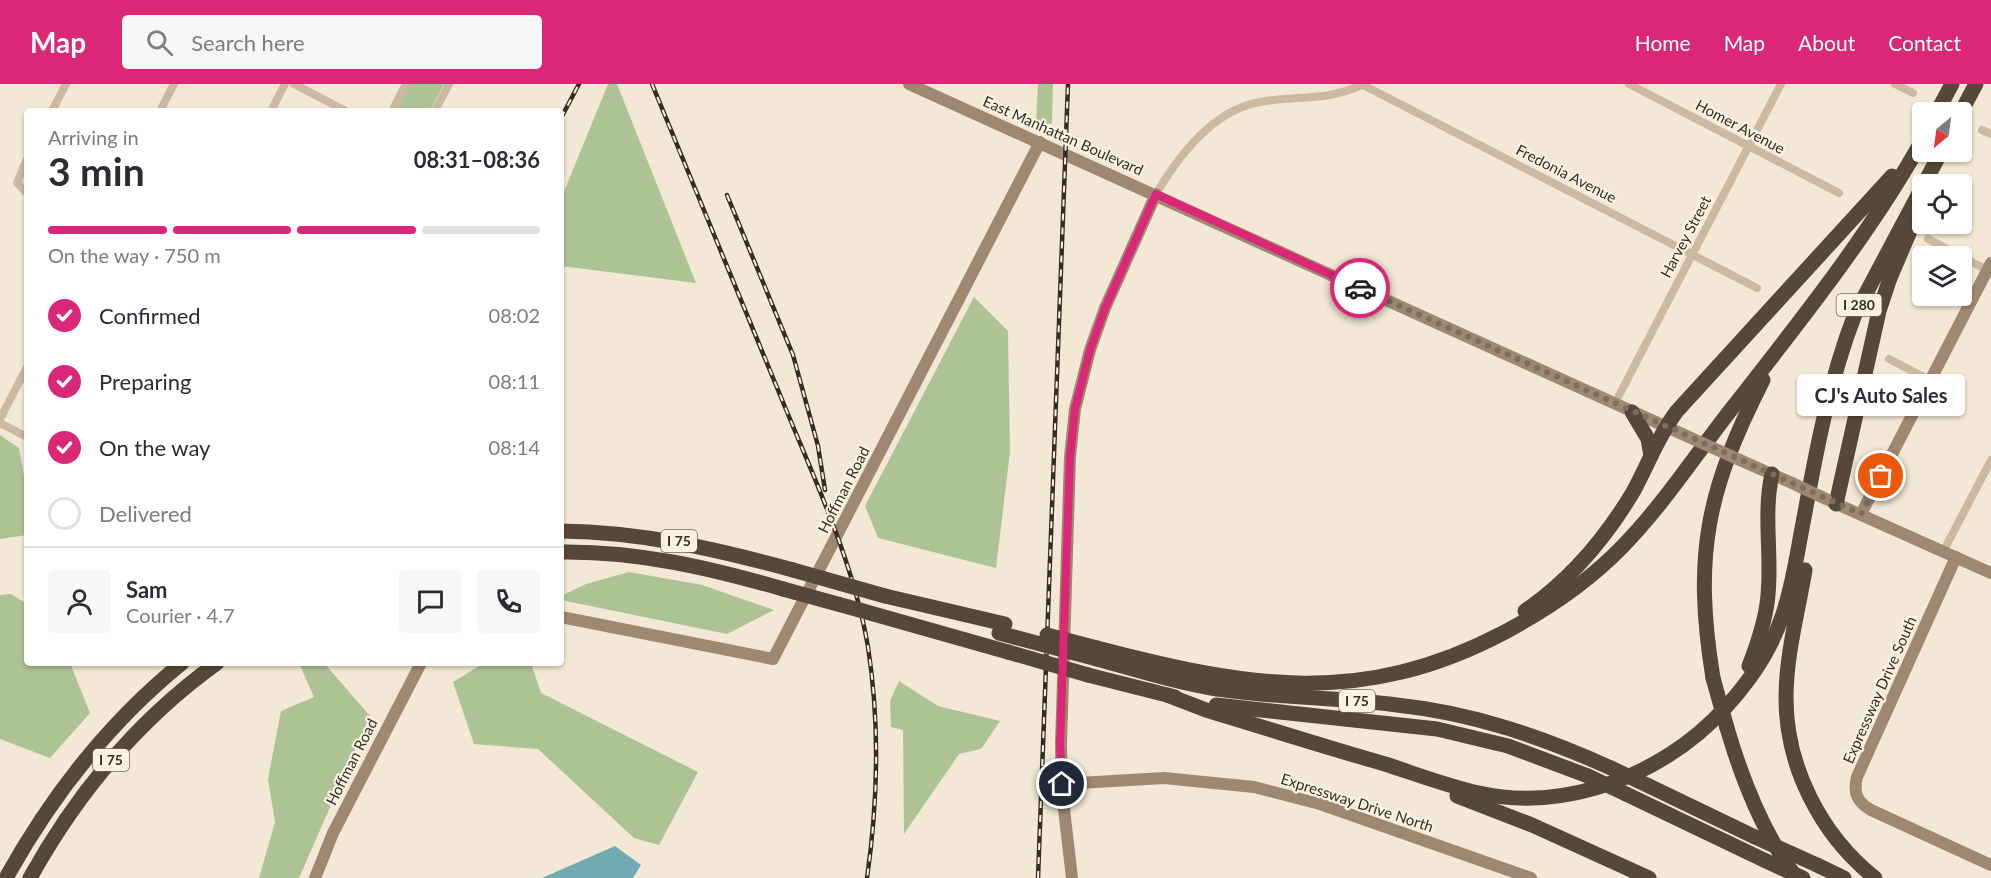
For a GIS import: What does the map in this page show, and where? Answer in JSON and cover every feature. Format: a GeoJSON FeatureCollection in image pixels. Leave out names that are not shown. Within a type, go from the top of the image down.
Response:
{"type":"FeatureCollection","features":[{"type":"Feature","properties":{"kind":"highway"},"geometry":{"type":"LineString","coordinates":[[1942,102],[1952,84]]}},
{"type":"Feature","properties":{"kind":"highway"},"geometry":{"type":"LineString","coordinates":[[1966,102],[1976,84]]}},
{"type":"Feature","properties":{"kind":"highway"},"geometry":{"type":"LineString","coordinates":[[1325,685],[1346,678],[1391,670],[1438,655],[1488,633],[1539,601],[1570,574],[1602,538],[1633,491],[1651,456],[1673,430],[1685,403],[1834,242],[1912,152]]}},
{"type":"Feature","properties":{"kind":"highway","name":"I 280"},"geometry":{"type":"LineString","coordinates":[[1778,350],[1884,201],[1912,156]]}},
{"type":"Feature","properties":{"kind":"highway","name":"I 280"},"geometry":{"type":"LineString","coordinates":[[1815,471],[1828,396],[1851,322],[1935,162]]}},
{"type":"Feature","properties":{"kind":"highway"},"geometry":{"type":"LineString","coordinates":[[1831,501],[1884,295],[1912,225]]}},
{"type":"Feature","properties":{"kind":"highway"},"geometry":{"type":"LineString","coordinates":[[1778,350],[1735,436],[1713,498],[1702,578],[1706,633],[1713,678],[1734,753],[1765,827],[1796,878]]}},
{"type":"Feature","properties":{"kind":"highway"},"geometry":{"type":"LineString","coordinates":[[1097,653],[1230,678],[1325,685],[1379,678],[1441,661],[1496,637],[1570,593],[1612,557],[1644,523],[1778,350]]}},
{"type":"Feature","properties":{"kind":"highway"},"geometry":{"type":"LineString","coordinates":[[1632,412],[1648,439],[1651,456]]}},
{"type":"Feature","properties":{"kind":"highway"},"geometry":{"type":"LineString","coordinates":[[1167,695],[1206,710],[1466,789],[1508,797],[1538,798],[1583,791],[1632,775],[1672,753],[1717,717],[1740,691],[1766,651],[1782,618],[1791,586],[1815,471]]}},
{"type":"Feature","properties":{"kind":"highway"},"geometry":{"type":"LineString","coordinates":[[1815,471],[1812,525],[1787,680],[1788,727],[1797,766],[1810,798],[1840,844],[1875,878]]}},
{"type":"Feature","properties":{"kind":"highway"},"geometry":{"type":"LineString","coordinates":[[1740,691],[1766,612],[1769,583],[1768,504],[1772,474]]}},
{"type":"Feature","properties":{"kind":"highway","name":"I 75"},"geometry":{"type":"LineString","coordinates":[[564,531],[613,533],[672,540],[793,570],[1002,629],[1097,653],[1211,688],[1283,697],[1382,703],[1469,717],[1539,738],[1611,768],[1844,878]]}},
{"type":"Feature","properties":{"kind":"highway","name":"I 75"},"geometry":{"type":"LineString","coordinates":[[564,552],[605,553],[672,561],[783,589],[1167,695],[1246,710],[1391,722],[1444,730],[1523,751],[1588,776],[1803,878]]}},
{"type":"Feature","properties":{"kind":"highway","name":"I 75"},"geometry":{"type":"LineString","coordinates":[[6,878],[46,810],[77,767],[131,708],[179,666]]}},
{"type":"Feature","properties":{"kind":"highway","name":"I 75"},"geometry":{"type":"LineString","coordinates":[[30,878],[63,822],[112,758],[164,706],[213,666]]}},
{"type":"Feature","properties":{"kind":"highway"},"geometry":{"type":"LineString","coordinates":[[1403,770],[1419,782],[1532,825],[1649,878]]}},
{"type":"Feature","properties":{"kind":"street"},"geometry":{"type":"LineString","coordinates":[[54,108],[66,84]]}},
{"type":"Feature","properties":{"kind":"street"},"geometry":{"type":"LineString","coordinates":[[162,108],[174,84]]}},
{"type":"Feature","properties":{"kind":"street"},"geometry":{"type":"LineString","coordinates":[[273,108],[285,84]]}},
{"type":"Feature","properties":{"kind":"street"},"geometry":{"type":"LineString","coordinates":[[294,84],[340,108]]}},
{"type":"Feature","properties":{"kind":"street"},"geometry":{"type":"LineString","coordinates":[[394,108],[406,84]]}},
{"type":"Feature","properties":{"kind":"street"},"geometry":{"type":"LineString","coordinates":[[437,108],[449,84]]}},
{"type":"Feature","properties":{"kind":"street","name":"East Manhattan Boulevard"},"geometry":{"type":"LineString","coordinates":[[909,84],[1991,573]]}},
{"type":"Feature","properties":{"kind":"street"},"geometry":{"type":"LineString","coordinates":[[1072,878],[1060,744],[1069,469],[1075,409],[1090,350],[1105,308],[1156,194],[1166,177],[1201,135],[1236,110],[1257,102],[1326,98],[1364,84]]}},
{"type":"Feature","properties":{"kind":"street","name":"Fredonia Avenue"},"geometry":{"type":"LineString","coordinates":[[1364,84],[1757,288]]}},
{"type":"Feature","properties":{"kind":"street","name":"Homer Avenue"},"geometry":{"type":"LineString","coordinates":[[1629,84],[1839,193]]}},
{"type":"Feature","properties":{"kind":"street","name":"Harvey Street"},"geometry":{"type":"LineString","coordinates":[[1615,403],[1781,84]]}},
{"type":"Feature","properties":{"kind":"street"},"geometry":{"type":"LineString","coordinates":[[1895,84],[1913,93]]}},
{"type":"Feature","properties":{"kind":"street","name":"Hoffman Road"},"geometry":{"type":"LineString","coordinates":[[564,618],[773,659],[1040,142]]}},
{"type":"Feature","properties":{"kind":"street"},"geometry":{"type":"LineString","coordinates":[[24,166],[17,183],[24,190]]}},
{"type":"Feature","properties":{"kind":"street"},"geometry":{"type":"LineString","coordinates":[[1928,239],[1941,246]]}},
{"type":"Feature","properties":{"kind":"street"},"geometry":{"type":"LineString","coordinates":[[1861,514],[1990,268],[1972,261]]}},
{"type":"Feature","properties":{"kind":"street"},"geometry":{"type":"LineString","coordinates":[[1889,358],[1930,380]]}},
{"type":"Feature","properties":{"kind":"street"},"geometry":{"type":"LineString","coordinates":[[24,372],[0,421],[24,435]]}},
{"type":"Feature","properties":{"kind":"street"},"geometry":{"type":"LineString","coordinates":[[1943,552],[1991,460]]}},
{"type":"Feature","properties":{"kind":"street","name":"Expressway Drive South"},"geometry":{"type":"LineString","coordinates":[[1956,557],[1857,777],[1856,793],[1858,800],[1871,810],[1991,865]]}},
{"type":"Feature","properties":{"kind":"street","name":"Hoffman Road"},"geometry":{"type":"LineString","coordinates":[[315,878],[333,833],[419,666]]}},
{"type":"Feature","properties":{"kind":"street","name":"Expressway Drive North"},"geometry":{"type":"LineString","coordinates":[[1062,784],[1183,778],[1272,790],[1320,804],[1531,878]]}},
{"type":"Feature","properties":{"kind":"green space"},"geometry":{"type":"Polygon","coordinates":[[[410,84],[444,84],[432,108],[398,108],[410,84]]]}},
{"type":"Feature","properties":{"kind":"green space"},"geometry":{"type":"Polygon","coordinates":[[[608,84],[617,84],[696,283],[564,266],[564,192],[608,84]]]}},
{"type":"Feature","properties":{"kind":"green space"},"geometry":{"type":"Polygon","coordinates":[[[1038,84],[1053,84],[1052,124],[1036,123],[1038,84]]]}},
{"type":"Feature","properties":{"kind":"green space"},"geometry":{"type":"Polygon","coordinates":[[[974,297],[1008,331],[1010,452],[996,568],[878,538],[865,506],[974,297]]]}},
{"type":"Feature","properties":{"kind":"green space"},"geometry":{"type":"Polygon","coordinates":[[[0,435],[19,448],[24,476],[24,535],[0,539],[0,435]]]}},
{"type":"Feature","properties":{"kind":"green space"},"geometry":{"type":"Polygon","coordinates":[[[629,572],[702,585],[774,610],[727,634],[564,601],[564,595],[586,584],[629,572]]]}},
{"type":"Feature","properties":{"kind":"green space"},"geometry":{"type":"Polygon","coordinates":[[[11,594],[24,602],[24,666],[71,666],[90,713],[50,758],[0,739],[0,595],[11,594]]]}},
{"type":"Feature","properties":{"kind":"green space"},"geometry":{"type":"Polygon","coordinates":[[[300,666],[327,666],[370,716],[299,878],[259,878],[275,822],[268,779],[281,711],[314,697],[300,666]]]}},
{"type":"Feature","properties":{"kind":"green space"},"geometry":{"type":"Polygon","coordinates":[[[479,666],[532,666],[541,693],[698,772],[659,845],[634,838],[538,749],[474,744],[453,682],[479,666]]]}},
{"type":"Feature","properties":{"kind":"green space"},"geometry":{"type":"Polygon","coordinates":[[[899,681],[938,706],[1000,721],[981,749],[959,754],[904,834],[903,730],[891,727],[890,701],[899,681]]]}},
{"type":"Feature","properties":{"kind":"water"},"geometry":{"type":"Polygon","coordinates":[[[615,846],[641,865],[633,878],[542,878],[615,846]]]}},
{"type":"Feature","properties":{"kind":"railway"},"geometry":{"type":"LineString","coordinates":[[564,112],[579,84]]}},
{"type":"Feature","properties":{"kind":"railway"},"geometry":{"type":"LineString","coordinates":[[652,84],[822,495],[854,585],[868,647],[876,734],[875,791],[867,878]]}},
{"type":"Feature","properties":{"kind":"railway"},"geometry":{"type":"LineString","coordinates":[[1038,878],[1068,84]]}},
{"type":"Feature","properties":{"kind":"railway"},"geometry":{"type":"LineString","coordinates":[[727,195],[793,355],[818,446],[825,490]]}},
{"type":"Feature","properties":{"kind":"way so far"},"geometry":{"type":"LineString","coordinates":[[1360,288],[1861,514],[1881,476]]}},
{"type":"Feature","properties":{"kind":"place","name":"CJ's Auto Sales"},"geometry":{"type":"Point","coordinates":[1881,476]}},
{"type":"Feature","properties":{"kind":"route"},"geometry":{"type":"LineString","coordinates":[[1062,784],[1060,744],[1070,457],[1075,409],[1081,380],[1105,308],[1156,194],[1360,288]]}}]}
